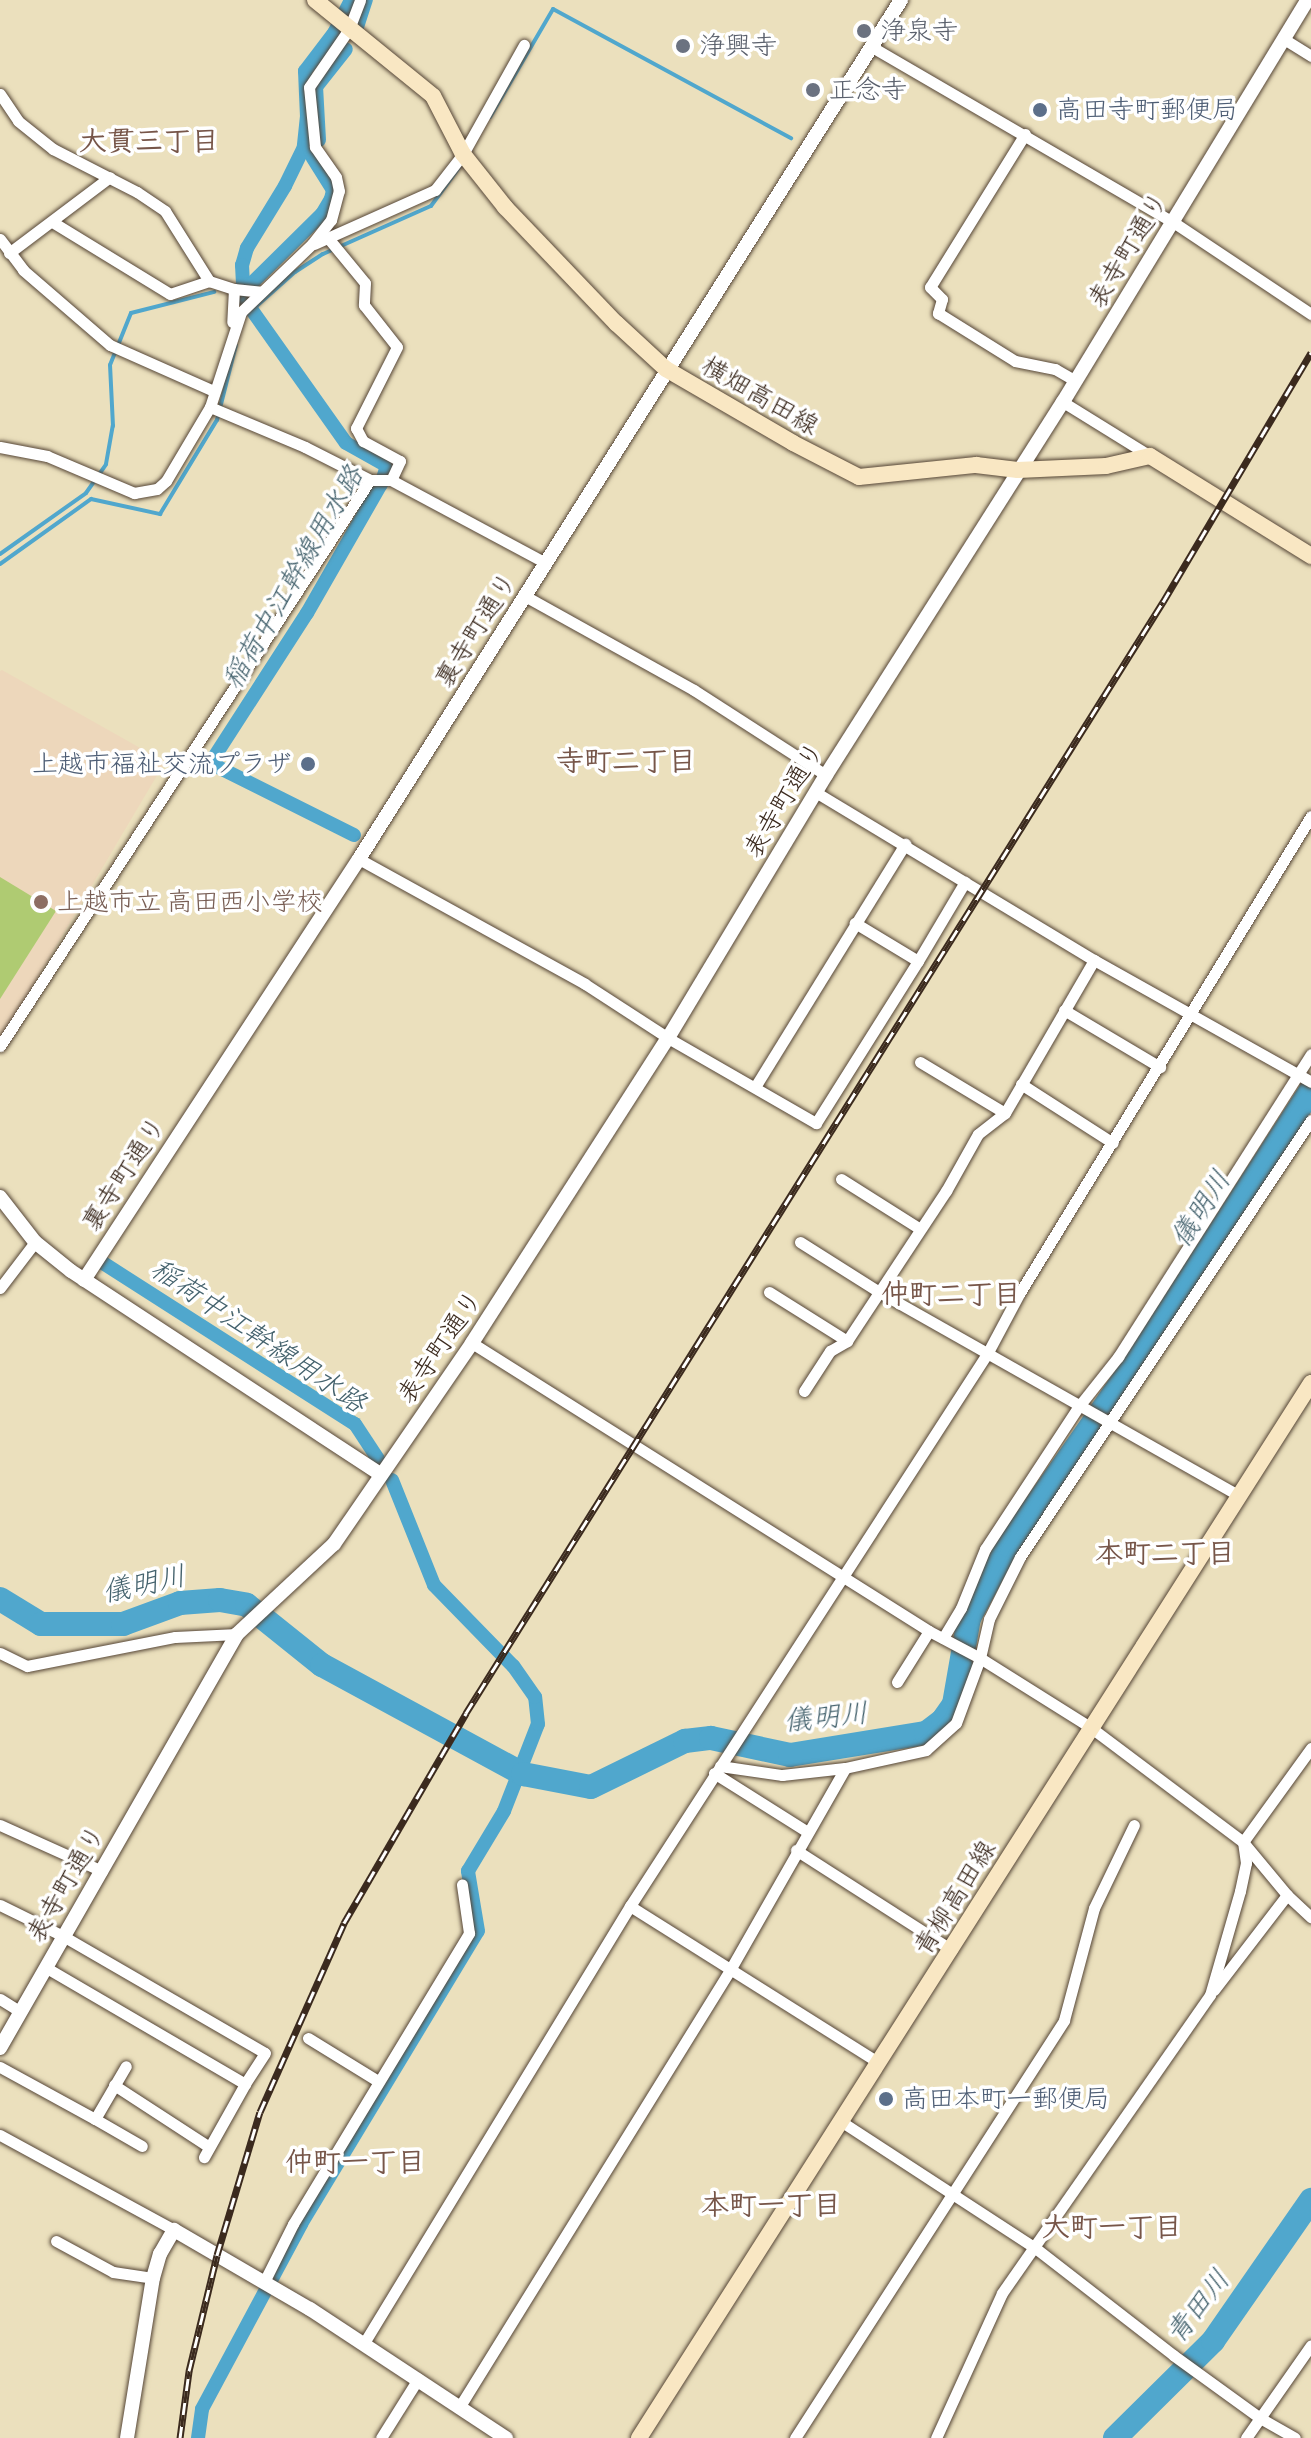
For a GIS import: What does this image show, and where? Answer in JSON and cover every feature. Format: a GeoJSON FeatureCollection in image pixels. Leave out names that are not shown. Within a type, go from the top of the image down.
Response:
{"type":"FeatureCollection","features":[{"type":"Feature","properties":{"kind":"main road","name":"横畑高田線"},"geometry":{"type":"LineString","coordinates":[[315,0],[433,96],[463,154],[505,207],[616,323],[666,369],[859,477],[976,465],[1018,470],[1106,466],[1150,456]]}},
{"type":"Feature","properties":{"kind":"main road"},"geometry":{"type":"LineString","coordinates":[[1150,456],[1311,556]]}},
{"type":"Feature","properties":{"kind":"main road","name":"青柳高田線"},"geometry":{"type":"LineString","coordinates":[[639,2438],[1311,1383]]}},
{"type":"Feature","properties":{"kind":"street"},"geometry":{"type":"LineString","coordinates":[[0,447],[37,453],[118,489],[146,493],[166,481],[210,407],[241,312],[312,244],[331,220],[339,191],[336,177],[315,147],[309,87],[349,29],[360,0]]}},
{"type":"Feature","properties":{"kind":"street","name":"裏寺町通り"},"geometry":{"type":"LineString","coordinates":[[84,1280],[359,859],[901,0]]}},
{"type":"Feature","properties":{"kind":"street","name":"表寺町通り"},"geometry":{"type":"LineString","coordinates":[[0,2048],[237,1634],[274,1603],[334,1544],[472,1343],[668,1038],[826,775],[1063,402],[1307,0]]}},
{"type":"Feature","properties":{"kind":"street"},"geometry":{"type":"LineString","coordinates":[[1284,39],[1311,56]]}},
{"type":"Feature","properties":{"kind":"street"},"geometry":{"type":"LineString","coordinates":[[312,244],[435,190],[463,154],[524,45]]}},
{"type":"Feature","properties":{"kind":"street"},"geometry":{"type":"LineString","coordinates":[[872,47],[1173,222],[1311,314]]}},
{"type":"Feature","properties":{"kind":"street"},"geometry":{"type":"LineString","coordinates":[[0,94],[18,121],[53,149],[110,177],[165,211],[209,281]]}},
{"type":"Feature","properties":{"kind":"street"},"geometry":{"type":"LineString","coordinates":[[1025,134],[930,287],[942,299],[938,313],[1015,361],[1055,369],[1076,381]]}},
{"type":"Feature","properties":{"kind":"street"},"geometry":{"type":"LineString","coordinates":[[9,253],[54,223],[110,177]]}},
{"type":"Feature","properties":{"kind":"street"},"geometry":{"type":"LineString","coordinates":[[54,223],[170,294],[209,281],[234,289],[261,292]]}},
{"type":"Feature","properties":{"kind":"street"},"geometry":{"type":"LineString","coordinates":[[328,238],[365,283],[364,305],[397,347],[356,428],[363,441],[400,461],[391,480]]}},
{"type":"Feature","properties":{"kind":"street"},"geometry":{"type":"LineString","coordinates":[[0,239],[9,253],[110,345],[214,391]]}},
{"type":"Feature","properties":{"kind":"street"},"geometry":{"type":"LineString","coordinates":[[232,333],[234,289]]}},
{"type":"Feature","properties":{"kind":"street"},"geometry":{"type":"LineString","coordinates":[[1063,402],[1150,456]]}},
{"type":"Feature","properties":{"kind":"street"},"geometry":{"type":"LineString","coordinates":[[210,407],[305,447],[370,480],[391,480],[546,563]]}},
{"type":"Feature","properties":{"kind":"street"},"geometry":{"type":"LineString","coordinates":[[0,1046],[370,480]]}},
{"type":"Feature","properties":{"kind":"street"},"geometry":{"type":"LineString","coordinates":[[525,596],[694,690],[826,775]]}},
{"type":"Feature","properties":{"kind":"street"},"geometry":{"type":"LineString","coordinates":[[817,793],[1094,960],[1311,1082]]}},
{"type":"Feature","properties":{"kind":"street"},"geometry":{"type":"LineString","coordinates":[[364,2343],[630,1906],[841,1575],[987,1354],[1311,816]]}},
{"type":"Feature","properties":{"kind":"street"},"geometry":{"type":"LineString","coordinates":[[755,1087],[905,844]]}},
{"type":"Feature","properties":{"kind":"street"},"geometry":{"type":"LineString","coordinates":[[359,859],[585,984],[668,1038],[816,1123],[965,882]]}},
{"type":"Feature","properties":{"kind":"street"},"geometry":{"type":"LineString","coordinates":[[855,923],[918,961]]}},
{"type":"Feature","properties":{"kind":"street"},"geometry":{"type":"LineString","coordinates":[[804,1391],[830,1351],[847,1341],[978,1134],[1005,1113],[1094,960]]}},
{"type":"Feature","properties":{"kind":"street"},"geometry":{"type":"LineString","coordinates":[[1064,1010],[1160,1067]]}},
{"type":"Feature","properties":{"kind":"street"},"geometry":{"type":"LineString","coordinates":[[946,1639],[985,1549],[1118,1357],[1311,1054]]}},
{"type":"Feature","properties":{"kind":"street"},"geometry":{"type":"LineString","coordinates":[[920,1062],[1005,1113]]}},
{"type":"Feature","properties":{"kind":"street"},"geometry":{"type":"LineString","coordinates":[[1021,1084],[1113,1143]]}},
{"type":"Feature","properties":{"kind":"street"},"geometry":{"type":"LineString","coordinates":[[717,1770],[782,1775],[845,1768],[926,1750],[956,1723],[989,1619],[1020,1557],[1311,1120]]}},
{"type":"Feature","properties":{"kind":"street"},"geometry":{"type":"LineString","coordinates":[[841,1179],[920,1229]]}},
{"type":"Feature","properties":{"kind":"street"},"geometry":{"type":"LineString","coordinates":[[0,1197],[35,1242],[84,1280],[381,1475]]}},
{"type":"Feature","properties":{"kind":"street"},"geometry":{"type":"LineString","coordinates":[[0,1288],[35,1242]]}},
{"type":"Feature","properties":{"kind":"street"},"geometry":{"type":"LineString","coordinates":[[800,1242],[879,1292],[1239,1496]]}},
{"type":"Feature","properties":{"kind":"street"},"geometry":{"type":"LineString","coordinates":[[769,1292],[847,1341]]}},
{"type":"Feature","properties":{"kind":"street"},"geometry":{"type":"LineString","coordinates":[[472,1343],[929,1631],[977,1656],[1090,1727],[1243,1842],[1287,1895],[1311,1917]]}},
{"type":"Feature","properties":{"kind":"street"},"geometry":{"type":"LineString","coordinates":[[897,1682],[929,1631]]}},
{"type":"Feature","properties":{"kind":"street"},"geometry":{"type":"LineString","coordinates":[[0,1653],[27,1666],[175,1637],[237,1634]]}},
{"type":"Feature","properties":{"kind":"street"},"geometry":{"type":"LineString","coordinates":[[1210,1995],[1243,1877],[1246,1863],[1243,1842],[1311,1748]]}},
{"type":"Feature","properties":{"kind":"street"},"geometry":{"type":"LineString","coordinates":[[460,2406],[730,1970],[806,1831],[845,1768]]}},
{"type":"Feature","properties":{"kind":"street"},"geometry":{"type":"LineString","coordinates":[[717,1770],[806,1831]]}},
{"type":"Feature","properties":{"kind":"street"},"geometry":{"type":"LineString","coordinates":[[0,1825],[102,1871]]}},
{"type":"Feature","properties":{"kind":"street"},"geometry":{"type":"LineString","coordinates":[[795,2438],[1064,2020],[1094,1908],[1134,1825]]}},
{"type":"Feature","properties":{"kind":"street"},"geometry":{"type":"LineString","coordinates":[[796,1850],[952,1950]]}},
{"type":"Feature","properties":{"kind":"street"},"geometry":{"type":"LineString","coordinates":[[264,2282],[293,2224],[469,1933],[462,1885]]}},
{"type":"Feature","properties":{"kind":"street"},"geometry":{"type":"LineString","coordinates":[[936,2438],[988,2318],[1210,1995],[1287,1895]]}},
{"type":"Feature","properties":{"kind":"street"},"geometry":{"type":"LineString","coordinates":[[0,1905],[63,1936],[265,2053],[207,2152],[114,2085]]}},
{"type":"Feature","properties":{"kind":"street"},"geometry":{"type":"LineString","coordinates":[[630,1906],[879,2063]]}},
{"type":"Feature","properties":{"kind":"street"},"geometry":{"type":"LineString","coordinates":[[45,1967],[245,2084]]}},
{"type":"Feature","properties":{"kind":"street"},"geometry":{"type":"LineString","coordinates":[[0,1999],[19,2011]]}},
{"type":"Feature","properties":{"kind":"street"},"geometry":{"type":"LineString","coordinates":[[308,2038],[378,2081]]}},
{"type":"Feature","properties":{"kind":"street"},"geometry":{"type":"LineString","coordinates":[[95,2119],[126,2066]]}},
{"type":"Feature","properties":{"kind":"street"},"geometry":{"type":"LineString","coordinates":[[0,2067],[142,2146]]}},
{"type":"Feature","properties":{"kind":"street"},"geometry":{"type":"LineString","coordinates":[[842,2122],[1034,2247],[1173,2355],[1260,2418],[1295,2438]]}},
{"type":"Feature","properties":{"kind":"street"},"geometry":{"type":"LineString","coordinates":[[0,2135],[264,2282],[364,2343],[506,2438]]}},
{"type":"Feature","properties":{"kind":"street"},"geometry":{"type":"LineString","coordinates":[[127,2438],[153,2278],[160,2254],[174,2230]]}},
{"type":"Feature","properties":{"kind":"street"},"geometry":{"type":"LineString","coordinates":[[56,2241],[113,2272],[153,2278]]}},
{"type":"Feature","properties":{"kind":"street"},"geometry":{"type":"LineString","coordinates":[[1246,2438],[1311,2345]]}},
{"type":"Feature","properties":{"kind":"street"},"geometry":{"type":"LineString","coordinates":[[381,2438],[418,2379]]}},
{"type":"Feature","properties":{"kind":"shaded area","name":"上越市立 高田西小学校"},"geometry":{"type":"Polygon","coordinates":[[[0,671],[165,762],[0,1041],[0,671]]]}},
{"type":"Feature","properties":{"kind":"green space"},"geometry":{"type":"Polygon","coordinates":[[[0,877],[56,911],[0,999],[0,877]]]}},
{"type":"Feature","properties":{"kind":"waterway","name":"稲荷中江幹線用水路"},"geometry":{"type":"LineString","coordinates":[[351,0],[334,33],[305,71],[307,116],[304,147],[285,186],[247,248],[242,265],[244,299],[346,443],[387,466],[381,484],[307,613],[213,759],[218,767],[354,835]]}},
{"type":"Feature","properties":{"kind":"waterway"},"geometry":{"type":"LineString","coordinates":[[356,30],[366,0]]}},
{"type":"Feature","properties":{"kind":"waterway"},"geometry":{"type":"LineString","coordinates":[[490,117],[553,9],[791,138]]}},
{"type":"Feature","properties":{"kind":"waterway"},"geometry":{"type":"LineString","coordinates":[[319,140],[316,87],[346,49]]}},
{"type":"Feature","properties":{"kind":"waterway"},"geometry":{"type":"LineString","coordinates":[[250,285],[322,214],[331,199],[333,190],[312,157]]}},
{"type":"Feature","properties":{"kind":"waterway"},"geometry":{"type":"LineString","coordinates":[[251,311],[295,272],[323,254],[431,206],[463,162]]}},
{"type":"Feature","properties":{"kind":"waterway"},"geometry":{"type":"LineString","coordinates":[[0,554],[86,493],[106,464],[113,426],[110,365],[131,313],[214,292]]}},
{"type":"Feature","properties":{"kind":"waterway"},"geometry":{"type":"LineString","coordinates":[[0,564],[91,499],[160,514],[217,420],[236,345]]}},
{"type":"Feature","properties":{"kind":"waterway","name":"儀明川"},"geometry":{"type":"LineString","coordinates":[[0,1599],[41,1624],[123,1624],[180,1603],[220,1600],[247,1605],[322,1665],[523,1774],[591,1787],[685,1741],[711,1738],[790,1755],[926,1733],[943,1720],[954,1704],[969,1618],[1008,1545],[1137,1360],[1311,1090]]}},
{"type":"Feature","properties":{"kind":"waterway","name":"稲荷中江幹線用水路"},"geometry":{"type":"LineString","coordinates":[[103,1263],[355,1424],[378,1459]]}},
{"type":"Feature","properties":{"kind":"waterway","name":"稲荷中江幹線用水路"},"geometry":{"type":"LineString","coordinates":[[198,2438],[202,2409],[301,2224],[478,1931],[468,1871],[504,1811],[538,1724],[535,1697],[513,1666],[434,1585],[392,1480]]}},
{"type":"Feature","properties":{"kind":"waterway","name":"青田川"},"geometry":{"type":"LineString","coordinates":[[1115,2438],[1213,2341],[1311,2200]]}},
{"type":"Feature","properties":{"kind":"railway"},"geometry":{"type":"LineString","coordinates":[[180,2438],[189,2371],[217,2255],[260,2112],[344,1923],[466,1713],[1163,602],[1311,353]]}},
{"type":"Feature","properties":{"kind":"place","name":"浄泉寺"},"geometry":{"type":"Point","coordinates":[864,31]}},
{"type":"Feature","properties":{"kind":"place","name":"浄興寺"},"geometry":{"type":"Point","coordinates":[683,46]}},
{"type":"Feature","properties":{"kind":"place","name":"正念寺"},"geometry":{"type":"Point","coordinates":[813,90]}},
{"type":"Feature","properties":{"kind":"place","name":"高田寺町郵便局"},"geometry":{"type":"Point","coordinates":[1040,110]}},
{"type":"Feature","properties":{"kind":"place","name":"上越市福祉交流プラザ"},"geometry":{"type":"Point","coordinates":[308,764]}},
{"type":"Feature","properties":{"kind":"place","name":"上越市立 高田西小学校"},"geometry":{"type":"Point","coordinates":[41,902]}},
{"type":"Feature","properties":{"kind":"place","name":"高田本町一郵便局"},"geometry":{"type":"Point","coordinates":[886,2099]}},
{"type":"Feature","properties":{"kind":"district","name":"大貫三丁目"},"geometry":{"type":"Point","coordinates":[149,140]}},
{"type":"Feature","properties":{"kind":"district","name":"寺町二丁目"},"geometry":{"type":"Point","coordinates":[626,760]}},
{"type":"Feature","properties":{"kind":"district","name":"仲町二丁目"},"geometry":{"type":"Point","coordinates":[951,1293]}},
{"type":"Feature","properties":{"kind":"district","name":"本町二丁目"},"geometry":{"type":"Point","coordinates":[1165,1552]}},
{"type":"Feature","properties":{"kind":"district","name":"仲町一丁目"},"geometry":{"type":"Point","coordinates":[355,2161]}},
{"type":"Feature","properties":{"kind":"district","name":"本町一丁目"},"geometry":{"type":"Point","coordinates":[771,2204]}},
{"type":"Feature","properties":{"kind":"district","name":"大町一丁目"},"geometry":{"type":"Point","coordinates":[1112,2226]}}]}
